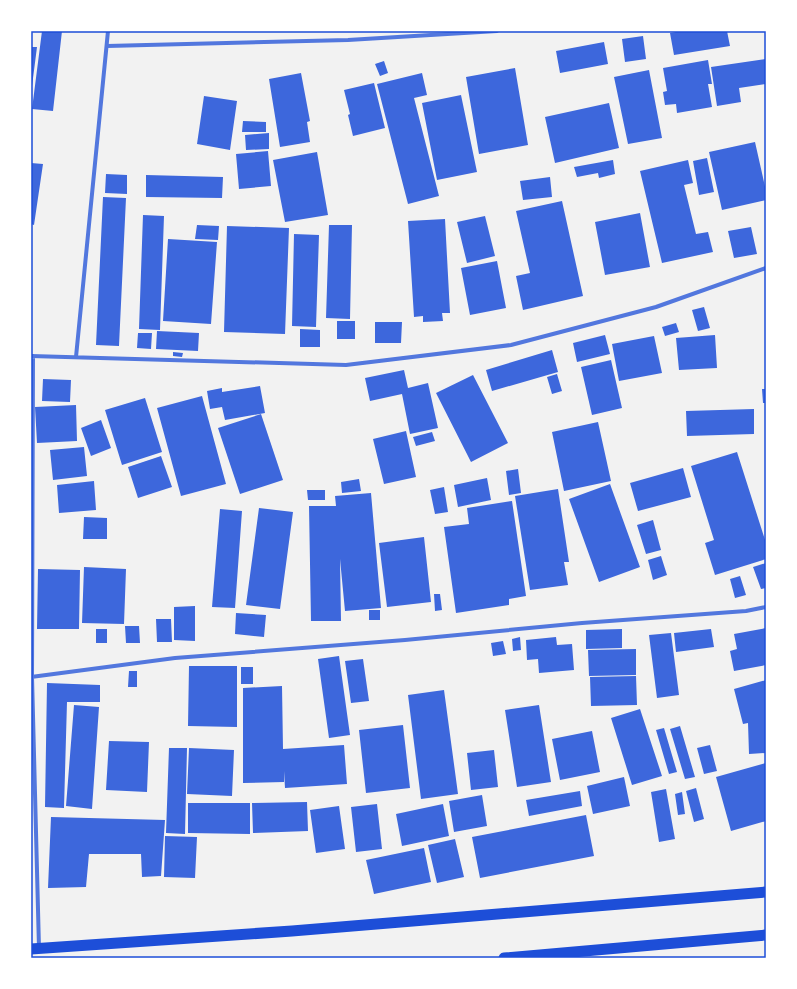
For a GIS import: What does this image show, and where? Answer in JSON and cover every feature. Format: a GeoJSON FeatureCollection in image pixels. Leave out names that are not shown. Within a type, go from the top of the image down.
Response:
{"type":"FeatureCollection","features":[{"type":"Feature","properties":{"kind":"highway"},"geometry":{"type":"LineString","coordinates":[[35,949],[300,930],[766,892]]}},
{"type":"Feature","properties":{"kind":"highway"},"geometry":{"type":"LineString","coordinates":[[504,958],[766,935]]}},
{"type":"Feature","properties":{"kind":"street"},"geometry":{"type":"LineString","coordinates":[[76,357],[108,31]]}},
{"type":"Feature","properties":{"kind":"street"},"geometry":{"type":"LineString","coordinates":[[107,46],[348,40],[497,31]]}},
{"type":"Feature","properties":{"kind":"street"},"geometry":{"type":"LineString","coordinates":[[35,949],[32,677],[32,356],[346,365],[511,345],[656,307],[766,268]]}},
{"type":"Feature","properties":{"kind":"street"},"geometry":{"type":"LineString","coordinates":[[32,677],[175,658],[405,640],[582,623],[746,611],[766,607]]}},
{"type":"Feature","properties":{"kind":"building"},"geometry":{"type":"Polygon","coordinates":[[[42,31],[62,31],[53,111],[32,109],[42,31]]]}},
{"type":"Feature","properties":{"kind":"building"},"geometry":{"type":"Polygon","coordinates":[[[682,31],[727,31],[730,46],[674,55],[670,33],[682,31]]]}},
{"type":"Feature","properties":{"kind":"building"},"geometry":{"type":"Polygon","coordinates":[[[643,36],[646,59],[625,62],[622,39],[643,36]]]}},
{"type":"Feature","properties":{"kind":"building"},"geometry":{"type":"Polygon","coordinates":[[[604,42],[608,64],[560,73],[556,51],[604,42]]]}},
{"type":"Feature","properties":{"kind":"building"},"geometry":{"type":"Polygon","coordinates":[[[31,47],[37,47],[32,86],[31,86],[31,47]]]}},
{"type":"Feature","properties":{"kind":"building"},"geometry":{"type":"Polygon","coordinates":[[[766,59],[766,84],[739,88],[741,102],[717,106],[711,67],[766,59]]]}},
{"type":"Feature","properties":{"kind":"building"},"geometry":{"type":"Polygon","coordinates":[[[708,60],[712,84],[708,84],[712,107],[677,113],[676,104],[665,105],[663,92],[667,91],[663,68],[708,60]]]}},
{"type":"Feature","properties":{"kind":"building"},"geometry":{"type":"Polygon","coordinates":[[[384,61],[388,73],[380,76],[375,64],[384,61]]]}},
{"type":"Feature","properties":{"kind":"building"},"geometry":{"type":"Polygon","coordinates":[[[515,68],[528,145],[479,154],[466,77],[515,68]]]}},
{"type":"Feature","properties":{"kind":"building"},"geometry":{"type":"Polygon","coordinates":[[[649,70],[662,138],[628,144],[614,77],[649,70]]]}},
{"type":"Feature","properties":{"kind":"building"},"geometry":{"type":"Polygon","coordinates":[[[301,73],[310,121],[307,122],[310,142],[280,147],[269,79],[301,73]]]}},
{"type":"Feature","properties":{"kind":"building"},"geometry":{"type":"Polygon","coordinates":[[[422,73],[427,95],[414,98],[439,196],[408,204],[377,84],[422,73]]]}},
{"type":"Feature","properties":{"kind":"building"},"geometry":{"type":"Polygon","coordinates":[[[374,83],[385,128],[353,136],[348,115],[350,114],[344,90],[374,83]]]}},
{"type":"Feature","properties":{"kind":"building"},"geometry":{"type":"Polygon","coordinates":[[[461,95],[477,172],[437,180],[422,103],[461,95]]]}},
{"type":"Feature","properties":{"kind":"building"},"geometry":{"type":"Polygon","coordinates":[[[204,96],[237,101],[230,150],[197,144],[204,96]]]}},
{"type":"Feature","properties":{"kind":"building"},"geometry":{"type":"Polygon","coordinates":[[[609,103],[619,148],[555,163],[545,117],[609,103]]]}},
{"type":"Feature","properties":{"kind":"building"},"geometry":{"type":"Polygon","coordinates":[[[243,121],[266,122],[266,132],[242,132],[243,121]]]}},
{"type":"Feature","properties":{"kind":"building"},"geometry":{"type":"Polygon","coordinates":[[[269,133],[269,149],[246,150],[245,135],[269,133]]]}},
{"type":"Feature","properties":{"kind":"building"},"geometry":{"type":"Polygon","coordinates":[[[755,142],[766,191],[766,200],[722,210],[709,152],[755,142]]]}},
{"type":"Feature","properties":{"kind":"building"},"geometry":{"type":"Polygon","coordinates":[[[268,151],[271,186],[239,189],[236,154],[268,151]]]}},
{"type":"Feature","properties":{"kind":"building"},"geometry":{"type":"Polygon","coordinates":[[[317,152],[328,215],[285,222],[273,160],[317,152]]]}},
{"type":"Feature","properties":{"kind":"building"},"geometry":{"type":"Polygon","coordinates":[[[707,158],[714,192],[699,195],[693,161],[707,158]]]}},
{"type":"Feature","properties":{"kind":"building"},"geometry":{"type":"Polygon","coordinates":[[[613,160],[615,174],[599,178],[598,173],[577,177],[574,167],[613,160]]]}},
{"type":"Feature","properties":{"kind":"building"},"geometry":{"type":"Polygon","coordinates":[[[688,160],[693,183],[684,185],[696,234],[708,232],[713,252],[662,263],[640,171],[688,160]]]}},
{"type":"Feature","properties":{"kind":"building"},"geometry":{"type":"Polygon","coordinates":[[[31,163],[43,164],[34,225],[31,224],[31,163]]]}},
{"type":"Feature","properties":{"kind":"building"},"geometry":{"type":"Polygon","coordinates":[[[106,174],[127,175],[127,194],[105,193],[106,174]]]}},
{"type":"Feature","properties":{"kind":"building"},"geometry":{"type":"Polygon","coordinates":[[[146,175],[223,177],[222,198],[146,197],[146,175]]]}},
{"type":"Feature","properties":{"kind":"building"},"geometry":{"type":"Polygon","coordinates":[[[550,177],[552,197],[523,200],[520,181],[550,177]]]}},
{"type":"Feature","properties":{"kind":"building"},"geometry":{"type":"Polygon","coordinates":[[[103,197],[126,198],[119,346],[96,345],[103,197]]]}},
{"type":"Feature","properties":{"kind":"building"},"geometry":{"type":"Polygon","coordinates":[[[562,201],[583,296],[523,310],[516,276],[530,273],[516,211],[562,201]]]}},
{"type":"Feature","properties":{"kind":"building"},"geometry":{"type":"Polygon","coordinates":[[[640,213],[650,267],[605,275],[595,222],[640,213]]]}},
{"type":"Feature","properties":{"kind":"building"},"geometry":{"type":"Polygon","coordinates":[[[143,215],[164,216],[160,330],[139,329],[143,215]]]}},
{"type":"Feature","properties":{"kind":"building"},"geometry":{"type":"Polygon","coordinates":[[[485,216],[495,256],[467,263],[457,222],[485,216]]]}},
{"type":"Feature","properties":{"kind":"building"},"geometry":{"type":"Polygon","coordinates":[[[445,219],[450,313],[442,313],[443,321],[423,322],[423,316],[414,317],[408,221],[445,219]]]}},
{"type":"Feature","properties":{"kind":"building"},"geometry":{"type":"Polygon","coordinates":[[[197,225],[219,226],[218,240],[195,239],[197,225]]]}},
{"type":"Feature","properties":{"kind":"building"},"geometry":{"type":"Polygon","coordinates":[[[329,225],[352,225],[350,319],[326,318],[329,225]]]}},
{"type":"Feature","properties":{"kind":"building"},"geometry":{"type":"Polygon","coordinates":[[[227,226],[289,228],[285,334],[224,332],[227,226]]]}},
{"type":"Feature","properties":{"kind":"building"},"geometry":{"type":"Polygon","coordinates":[[[751,227],[757,254],[734,258],[728,231],[751,227]]]}},
{"type":"Feature","properties":{"kind":"building"},"geometry":{"type":"Polygon","coordinates":[[[294,234],[319,235],[316,327],[292,326],[294,234]]]}},
{"type":"Feature","properties":{"kind":"building"},"geometry":{"type":"Polygon","coordinates":[[[168,239],[217,242],[211,324],[163,321],[168,239]]]}},
{"type":"Feature","properties":{"kind":"building"},"geometry":{"type":"Polygon","coordinates":[[[497,261],[506,308],[470,315],[461,268],[497,261]]]}},
{"type":"Feature","properties":{"kind":"building"},"geometry":{"type":"Polygon","coordinates":[[[704,307],[710,328],[698,331],[692,310],[704,307]]]}},
{"type":"Feature","properties":{"kind":"building"},"geometry":{"type":"Polygon","coordinates":[[[337,321],[355,321],[355,339],[337,339],[337,321]]]}},
{"type":"Feature","properties":{"kind":"building"},"geometry":{"type":"Polygon","coordinates":[[[375,322],[402,322],[401,343],[375,343],[375,322]]]}},
{"type":"Feature","properties":{"kind":"building"},"geometry":{"type":"Polygon","coordinates":[[[676,323],[679,332],[665,336],[662,327],[676,323]]]}},
{"type":"Feature","properties":{"kind":"building"},"geometry":{"type":"Polygon","coordinates":[[[300,329],[320,330],[320,347],[300,347],[300,329]]]}},
{"type":"Feature","properties":{"kind":"building"},"geometry":{"type":"Polygon","coordinates":[[[157,331],[199,333],[198,351],[156,349],[157,331]]]}},
{"type":"Feature","properties":{"kind":"building"},"geometry":{"type":"Polygon","coordinates":[[[138,333],[152,333],[151,349],[137,348],[138,333]]]}},
{"type":"Feature","properties":{"kind":"building"},"geometry":{"type":"Polygon","coordinates":[[[605,335],[610,354],[577,362],[573,343],[605,335]]]}},
{"type":"Feature","properties":{"kind":"building"},"geometry":{"type":"Polygon","coordinates":[[[715,335],[717,368],[679,370],[676,338],[715,335]]]}},
{"type":"Feature","properties":{"kind":"building"},"geometry":{"type":"Polygon","coordinates":[[[654,336],[662,373],[619,381],[612,344],[654,336]]]}},
{"type":"Feature","properties":{"kind":"building"},"geometry":{"type":"Polygon","coordinates":[[[552,350],[558,372],[492,391],[486,370],[552,350]]]}},
{"type":"Feature","properties":{"kind":"building"},"geometry":{"type":"Polygon","coordinates":[[[173,352],[183,353],[182,357],[173,356],[173,352]]]}},
{"type":"Feature","properties":{"kind":"building"},"geometry":{"type":"Polygon","coordinates":[[[611,360],[622,408],[592,415],[581,367],[611,360]]]}},
{"type":"Feature","properties":{"kind":"building"},"geometry":{"type":"Polygon","coordinates":[[[404,370],[408,388],[428,383],[438,428],[410,434],[402,394],[370,401],[365,378],[404,370]]]}},
{"type":"Feature","properties":{"kind":"building"},"geometry":{"type":"Polygon","coordinates":[[[557,374],[562,391],[552,394],[547,377],[557,374]]]}},
{"type":"Feature","properties":{"kind":"building"},"geometry":{"type":"Polygon","coordinates":[[[473,375],[508,443],[471,462],[436,393],[473,375]]]}},
{"type":"Feature","properties":{"kind":"building"},"geometry":{"type":"Polygon","coordinates":[[[43,379],[71,380],[70,402],[42,401],[43,379]]]}},
{"type":"Feature","properties":{"kind":"building"},"geometry":{"type":"Polygon","coordinates":[[[260,386],[265,413],[225,420],[222,407],[210,409],[207,391],[222,388],[222,392],[260,386]]]}},
{"type":"Feature","properties":{"kind":"building"},"geometry":{"type":"Polygon","coordinates":[[[762,389],[766,389],[766,403],[763,403],[762,389]]]}},
{"type":"Feature","properties":{"kind":"building"},"geometry":{"type":"Polygon","coordinates":[[[202,396],[226,484],[181,496],[157,408],[202,396]]]}},
{"type":"Feature","properties":{"kind":"building"},"geometry":{"type":"Polygon","coordinates":[[[145,398],[162,452],[122,465],[105,410],[145,398]]]}},
{"type":"Feature","properties":{"kind":"building"},"geometry":{"type":"Polygon","coordinates":[[[76,405],[77,441],[37,443],[35,407],[76,405]]]}},
{"type":"Feature","properties":{"kind":"building"},"geometry":{"type":"Polygon","coordinates":[[[754,409],[754,434],[687,436],[686,411],[754,409]]]}},
{"type":"Feature","properties":{"kind":"building"},"geometry":{"type":"Polygon","coordinates":[[[261,414],[283,480],[240,494],[218,428],[261,414]]]}},
{"type":"Feature","properties":{"kind":"building"},"geometry":{"type":"Polygon","coordinates":[[[101,420],[111,448],[91,456],[81,428],[101,420]]]}},
{"type":"Feature","properties":{"kind":"building"},"geometry":{"type":"Polygon","coordinates":[[[598,422],[611,481],[564,491],[552,432],[598,422]]]}},
{"type":"Feature","properties":{"kind":"building"},"geometry":{"type":"Polygon","coordinates":[[[406,431],[416,477],[384,484],[373,439],[406,431]]]}},
{"type":"Feature","properties":{"kind":"building"},"geometry":{"type":"Polygon","coordinates":[[[432,432],[435,441],[416,446],[413,437],[432,432]]]}},
{"type":"Feature","properties":{"kind":"building"},"geometry":{"type":"Polygon","coordinates":[[[84,447],[87,476],[53,480],[50,450],[84,447]]]}},
{"type":"Feature","properties":{"kind":"building"},"geometry":{"type":"Polygon","coordinates":[[[737,452],[766,543],[766,559],[715,575],[705,543],[714,540],[691,466],[737,452]]]}},
{"type":"Feature","properties":{"kind":"building"},"geometry":{"type":"Polygon","coordinates":[[[161,456],[172,487],[138,498],[128,467],[161,456]]]}},
{"type":"Feature","properties":{"kind":"building"},"geometry":{"type":"Polygon","coordinates":[[[683,468],[691,497],[638,511],[630,483],[683,468]]]}},
{"type":"Feature","properties":{"kind":"building"},"geometry":{"type":"Polygon","coordinates":[[[518,469],[521,493],[509,495],[506,471],[518,469]]]}},
{"type":"Feature","properties":{"kind":"building"},"geometry":{"type":"Polygon","coordinates":[[[487,478],[491,500],[458,507],[454,485],[487,478]]]}},
{"type":"Feature","properties":{"kind":"building"},"geometry":{"type":"Polygon","coordinates":[[[359,479],[361,491],[342,493],[341,482],[359,479]]]}},
{"type":"Feature","properties":{"kind":"building"},"geometry":{"type":"Polygon","coordinates":[[[94,481],[96,510],[59,513],[57,485],[94,481]]]}},
{"type":"Feature","properties":{"kind":"building"},"geometry":{"type":"Polygon","coordinates":[[[610,484],[640,567],[599,582],[569,499],[610,484]]]}},
{"type":"Feature","properties":{"kind":"building"},"geometry":{"type":"Polygon","coordinates":[[[444,487],[448,512],[435,514],[430,490],[444,487]]]}},
{"type":"Feature","properties":{"kind":"building"},"geometry":{"type":"Polygon","coordinates":[[[558,489],[569,562],[564,562],[568,585],[530,590],[515,496],[558,489]]]}},
{"type":"Feature","properties":{"kind":"building"},"geometry":{"type":"Polygon","coordinates":[[[307,490],[325,490],[325,500],[308,500],[307,490]]]}},
{"type":"Feature","properties":{"kind":"building"},"geometry":{"type":"Polygon","coordinates":[[[371,493],[381,608],[345,611],[340,559],[341,621],[311,621],[309,506],[336,506],[335,496],[371,493]]]}},
{"type":"Feature","properties":{"kind":"building"},"geometry":{"type":"Polygon","coordinates":[[[512,501],[526,596],[509,599],[509,605],[456,613],[444,527],[469,524],[467,508],[512,501]]]}},
{"type":"Feature","properties":{"kind":"building"},"geometry":{"type":"Polygon","coordinates":[[[259,508],[293,512],[280,609],[246,605],[259,508]]]}},
{"type":"Feature","properties":{"kind":"building"},"geometry":{"type":"Polygon","coordinates":[[[220,509],[242,511],[235,608],[212,607],[220,509]]]}},
{"type":"Feature","properties":{"kind":"building"},"geometry":{"type":"Polygon","coordinates":[[[84,517],[107,518],[107,539],[83,539],[84,517]]]}},
{"type":"Feature","properties":{"kind":"building"},"geometry":{"type":"Polygon","coordinates":[[[653,520],[661,550],[646,554],[637,525],[653,520]]]}},
{"type":"Feature","properties":{"kind":"building"},"geometry":{"type":"Polygon","coordinates":[[[424,537],[431,602],[387,607],[379,543],[424,537]]]}},
{"type":"Feature","properties":{"kind":"building"},"geometry":{"type":"Polygon","coordinates":[[[661,556],[667,575],[653,580],[648,560],[661,556]]]}},
{"type":"Feature","properties":{"kind":"building"},"geometry":{"type":"Polygon","coordinates":[[[766,563],[766,588],[761,589],[753,567],[766,563]]]}},
{"type":"Feature","properties":{"kind":"building"},"geometry":{"type":"Polygon","coordinates":[[[84,567],[126,569],[124,624],[82,623],[84,567]]]}},
{"type":"Feature","properties":{"kind":"building"},"geometry":{"type":"Polygon","coordinates":[[[38,569],[80,570],[79,629],[37,629],[38,569]]]}},
{"type":"Feature","properties":{"kind":"building"},"geometry":{"type":"Polygon","coordinates":[[[740,576],[746,595],[735,598],[730,579],[740,576]]]}},
{"type":"Feature","properties":{"kind":"building"},"geometry":{"type":"Polygon","coordinates":[[[434,594],[440,594],[442,610],[435,611],[434,594]]]}},
{"type":"Feature","properties":{"kind":"building"},"geometry":{"type":"Polygon","coordinates":[[[195,606],[195,641],[174,640],[174,607],[195,606]]]}},
{"type":"Feature","properties":{"kind":"building"},"geometry":{"type":"Polygon","coordinates":[[[369,610],[380,610],[380,620],[369,620],[369,610]]]}},
{"type":"Feature","properties":{"kind":"building"},"geometry":{"type":"Polygon","coordinates":[[[236,613],[266,615],[264,637],[235,634],[236,613]]]}},
{"type":"Feature","properties":{"kind":"building"},"geometry":{"type":"Polygon","coordinates":[[[156,619],[171,619],[172,642],[157,642],[156,619]]]}},
{"type":"Feature","properties":{"kind":"building"},"geometry":{"type":"Polygon","coordinates":[[[125,626],[139,626],[140,643],[126,643],[125,626]]]}},
{"type":"Feature","properties":{"kind":"building"},"geometry":{"type":"Polygon","coordinates":[[[766,628],[766,665],[734,671],[730,651],[737,649],[734,634],[766,628]]]}},
{"type":"Feature","properties":{"kind":"building"},"geometry":{"type":"Polygon","coordinates":[[[96,629],[107,629],[107,643],[96,643],[96,629]]]}},
{"type":"Feature","properties":{"kind":"building"},"geometry":{"type":"Polygon","coordinates":[[[622,629],[622,648],[586,649],[586,630],[622,629]]]}},
{"type":"Feature","properties":{"kind":"building"},"geometry":{"type":"Polygon","coordinates":[[[711,629],[714,647],[676,652],[674,633],[711,629]]]}},
{"type":"Feature","properties":{"kind":"building"},"geometry":{"type":"Polygon","coordinates":[[[671,633],[679,695],[657,698],[649,635],[671,633]]]}},
{"type":"Feature","properties":{"kind":"building"},"geometry":{"type":"Polygon","coordinates":[[[520,637],[521,650],[513,651],[512,639],[520,637]]]}},
{"type":"Feature","properties":{"kind":"building"},"geometry":{"type":"Polygon","coordinates":[[[556,637],[557,645],[572,644],[574,670],[539,673],[538,659],[527,660],[526,640],[556,637]]]}},
{"type":"Feature","properties":{"kind":"building"},"geometry":{"type":"Polygon","coordinates":[[[503,641],[506,654],[493,656],[491,643],[503,641]]]}},
{"type":"Feature","properties":{"kind":"building"},"geometry":{"type":"Polygon","coordinates":[[[636,649],[636,675],[589,676],[588,650],[636,649]]]}},
{"type":"Feature","properties":{"kind":"building"},"geometry":{"type":"Polygon","coordinates":[[[339,656],[350,735],[329,738],[318,659],[339,656]]]}},
{"type":"Feature","properties":{"kind":"building"},"geometry":{"type":"Polygon","coordinates":[[[363,659],[369,701],[351,703],[345,661],[363,659]]]}},
{"type":"Feature","properties":{"kind":"building"},"geometry":{"type":"Polygon","coordinates":[[[189,666],[237,666],[237,727],[188,726],[189,666]]]}},
{"type":"Feature","properties":{"kind":"building"},"geometry":{"type":"Polygon","coordinates":[[[241,667],[253,667],[253,684],[241,684],[241,667]]]}},
{"type":"Feature","properties":{"kind":"building"},"geometry":{"type":"Polygon","coordinates":[[[129,671],[137,671],[137,687],[128,687],[129,671]]]}},
{"type":"Feature","properties":{"kind":"building"},"geometry":{"type":"Polygon","coordinates":[[[636,676],[637,705],[591,706],[590,677],[636,676]]]}},
{"type":"Feature","properties":{"kind":"building"},"geometry":{"type":"Polygon","coordinates":[[[766,680],[766,753],[749,754],[748,723],[743,724],[734,689],[766,680]]]}},
{"type":"Feature","properties":{"kind":"building"},"geometry":{"type":"Polygon","coordinates":[[[47,683],[100,685],[100,702],[67,702],[64,808],[45,807],[47,683]]]}},
{"type":"Feature","properties":{"kind":"building"},"geometry":{"type":"Polygon","coordinates":[[[282,686],[283,749],[344,745],[347,784],[285,788],[284,771],[284,782],[243,783],[243,688],[282,686]]]}},
{"type":"Feature","properties":{"kind":"building"},"geometry":{"type":"Polygon","coordinates":[[[444,690],[458,794],[421,799],[408,695],[444,690]]]}},
{"type":"Feature","properties":{"kind":"building"},"geometry":{"type":"Polygon","coordinates":[[[74,705],[99,707],[92,809],[66,806],[74,705]]]}},
{"type":"Feature","properties":{"kind":"building"},"geometry":{"type":"Polygon","coordinates":[[[539,705],[551,782],[517,787],[505,710],[539,705]]]}},
{"type":"Feature","properties":{"kind":"building"},"geometry":{"type":"Polygon","coordinates":[[[640,709],[662,776],[632,785],[611,718],[640,709]]]}},
{"type":"Feature","properties":{"kind":"building"},"geometry":{"type":"Polygon","coordinates":[[[403,725],[410,788],[366,793],[359,730],[403,725]]]}},
{"type":"Feature","properties":{"kind":"building"},"geometry":{"type":"Polygon","coordinates":[[[680,726],[695,777],[685,779],[670,729],[680,726]]]}},
{"type":"Feature","properties":{"kind":"building"},"geometry":{"type":"Polygon","coordinates":[[[664,728],[677,772],[669,774],[656,730],[664,728]]]}},
{"type":"Feature","properties":{"kind":"building"},"geometry":{"type":"Polygon","coordinates":[[[592,731],[600,772],[560,780],[552,739],[592,731]]]}},
{"type":"Feature","properties":{"kind":"building"},"geometry":{"type":"Polygon","coordinates":[[[109,741],[149,742],[147,792],[106,790],[109,741]]]}},
{"type":"Feature","properties":{"kind":"building"},"geometry":{"type":"Polygon","coordinates":[[[710,745],[717,771],[704,774],[697,748],[710,745]]]}},
{"type":"Feature","properties":{"kind":"building"},"geometry":{"type":"Polygon","coordinates":[[[169,748],[187,748],[185,834],[166,833],[169,748]]]}},
{"type":"Feature","properties":{"kind":"building"},"geometry":{"type":"Polygon","coordinates":[[[189,748],[234,750],[232,796],[187,794],[189,748]]]}},
{"type":"Feature","properties":{"kind":"building"},"geometry":{"type":"Polygon","coordinates":[[[494,750],[498,787],[471,790],[467,753],[494,750]]]}},
{"type":"Feature","properties":{"kind":"building"},"geometry":{"type":"Polygon","coordinates":[[[766,763],[766,821],[731,831],[716,777],[766,763]]]}},
{"type":"Feature","properties":{"kind":"building"},"geometry":{"type":"Polygon","coordinates":[[[624,777],[630,806],[593,814],[587,786],[624,777]]]}},
{"type":"Feature","properties":{"kind":"building"},"geometry":{"type":"Polygon","coordinates":[[[696,788],[704,819],[694,822],[686,791],[696,788]]]}},
{"type":"Feature","properties":{"kind":"building"},"geometry":{"type":"Polygon","coordinates":[[[666,789],[675,839],[659,842],[651,792],[666,789]]]}},
{"type":"Feature","properties":{"kind":"building"},"geometry":{"type":"Polygon","coordinates":[[[580,791],[582,806],[529,816],[526,800],[580,791]]]}},
{"type":"Feature","properties":{"kind":"building"},"geometry":{"type":"Polygon","coordinates":[[[682,792],[685,814],[678,815],[675,794],[682,792]]]}},
{"type":"Feature","properties":{"kind":"building"},"geometry":{"type":"Polygon","coordinates":[[[482,795],[487,826],[454,832],[449,801],[482,795]]]}},
{"type":"Feature","properties":{"kind":"building"},"geometry":{"type":"Polygon","coordinates":[[[307,802],[308,831],[253,833],[252,803],[307,802]]]}},
{"type":"Feature","properties":{"kind":"building"},"geometry":{"type":"Polygon","coordinates":[[[188,803],[250,803],[250,834],[188,833],[188,803]]]}},
{"type":"Feature","properties":{"kind":"building"},"geometry":{"type":"Polygon","coordinates":[[[377,804],[382,849],[356,852],[351,807],[377,804]]]}},
{"type":"Feature","properties":{"kind":"building"},"geometry":{"type":"Polygon","coordinates":[[[443,804],[449,836],[402,846],[396,814],[443,804]]]}},
{"type":"Feature","properties":{"kind":"building"},"geometry":{"type":"Polygon","coordinates":[[[339,806],[345,849],[316,853],[310,810],[339,806]]]}},
{"type":"Feature","properties":{"kind":"building"},"geometry":{"type":"Polygon","coordinates":[[[586,815],[594,856],[480,878],[472,837],[586,815]]]}},
{"type":"Feature","properties":{"kind":"building"},"geometry":{"type":"Polygon","coordinates":[[[51,817],[165,820],[161,876],[142,877],[141,854],[89,854],[86,887],[48,888],[51,817]]]}},
{"type":"Feature","properties":{"kind":"building"},"geometry":{"type":"Polygon","coordinates":[[[165,836],[197,837],[195,878],[164,877],[165,836]]]}},
{"type":"Feature","properties":{"kind":"building"},"geometry":{"type":"Polygon","coordinates":[[[455,839],[464,877],[437,883],[428,845],[455,839]]]}},
{"type":"Feature","properties":{"kind":"building"},"geometry":{"type":"Polygon","coordinates":[[[424,848],[431,882],[374,894],[366,860],[424,848]]]}}]}
